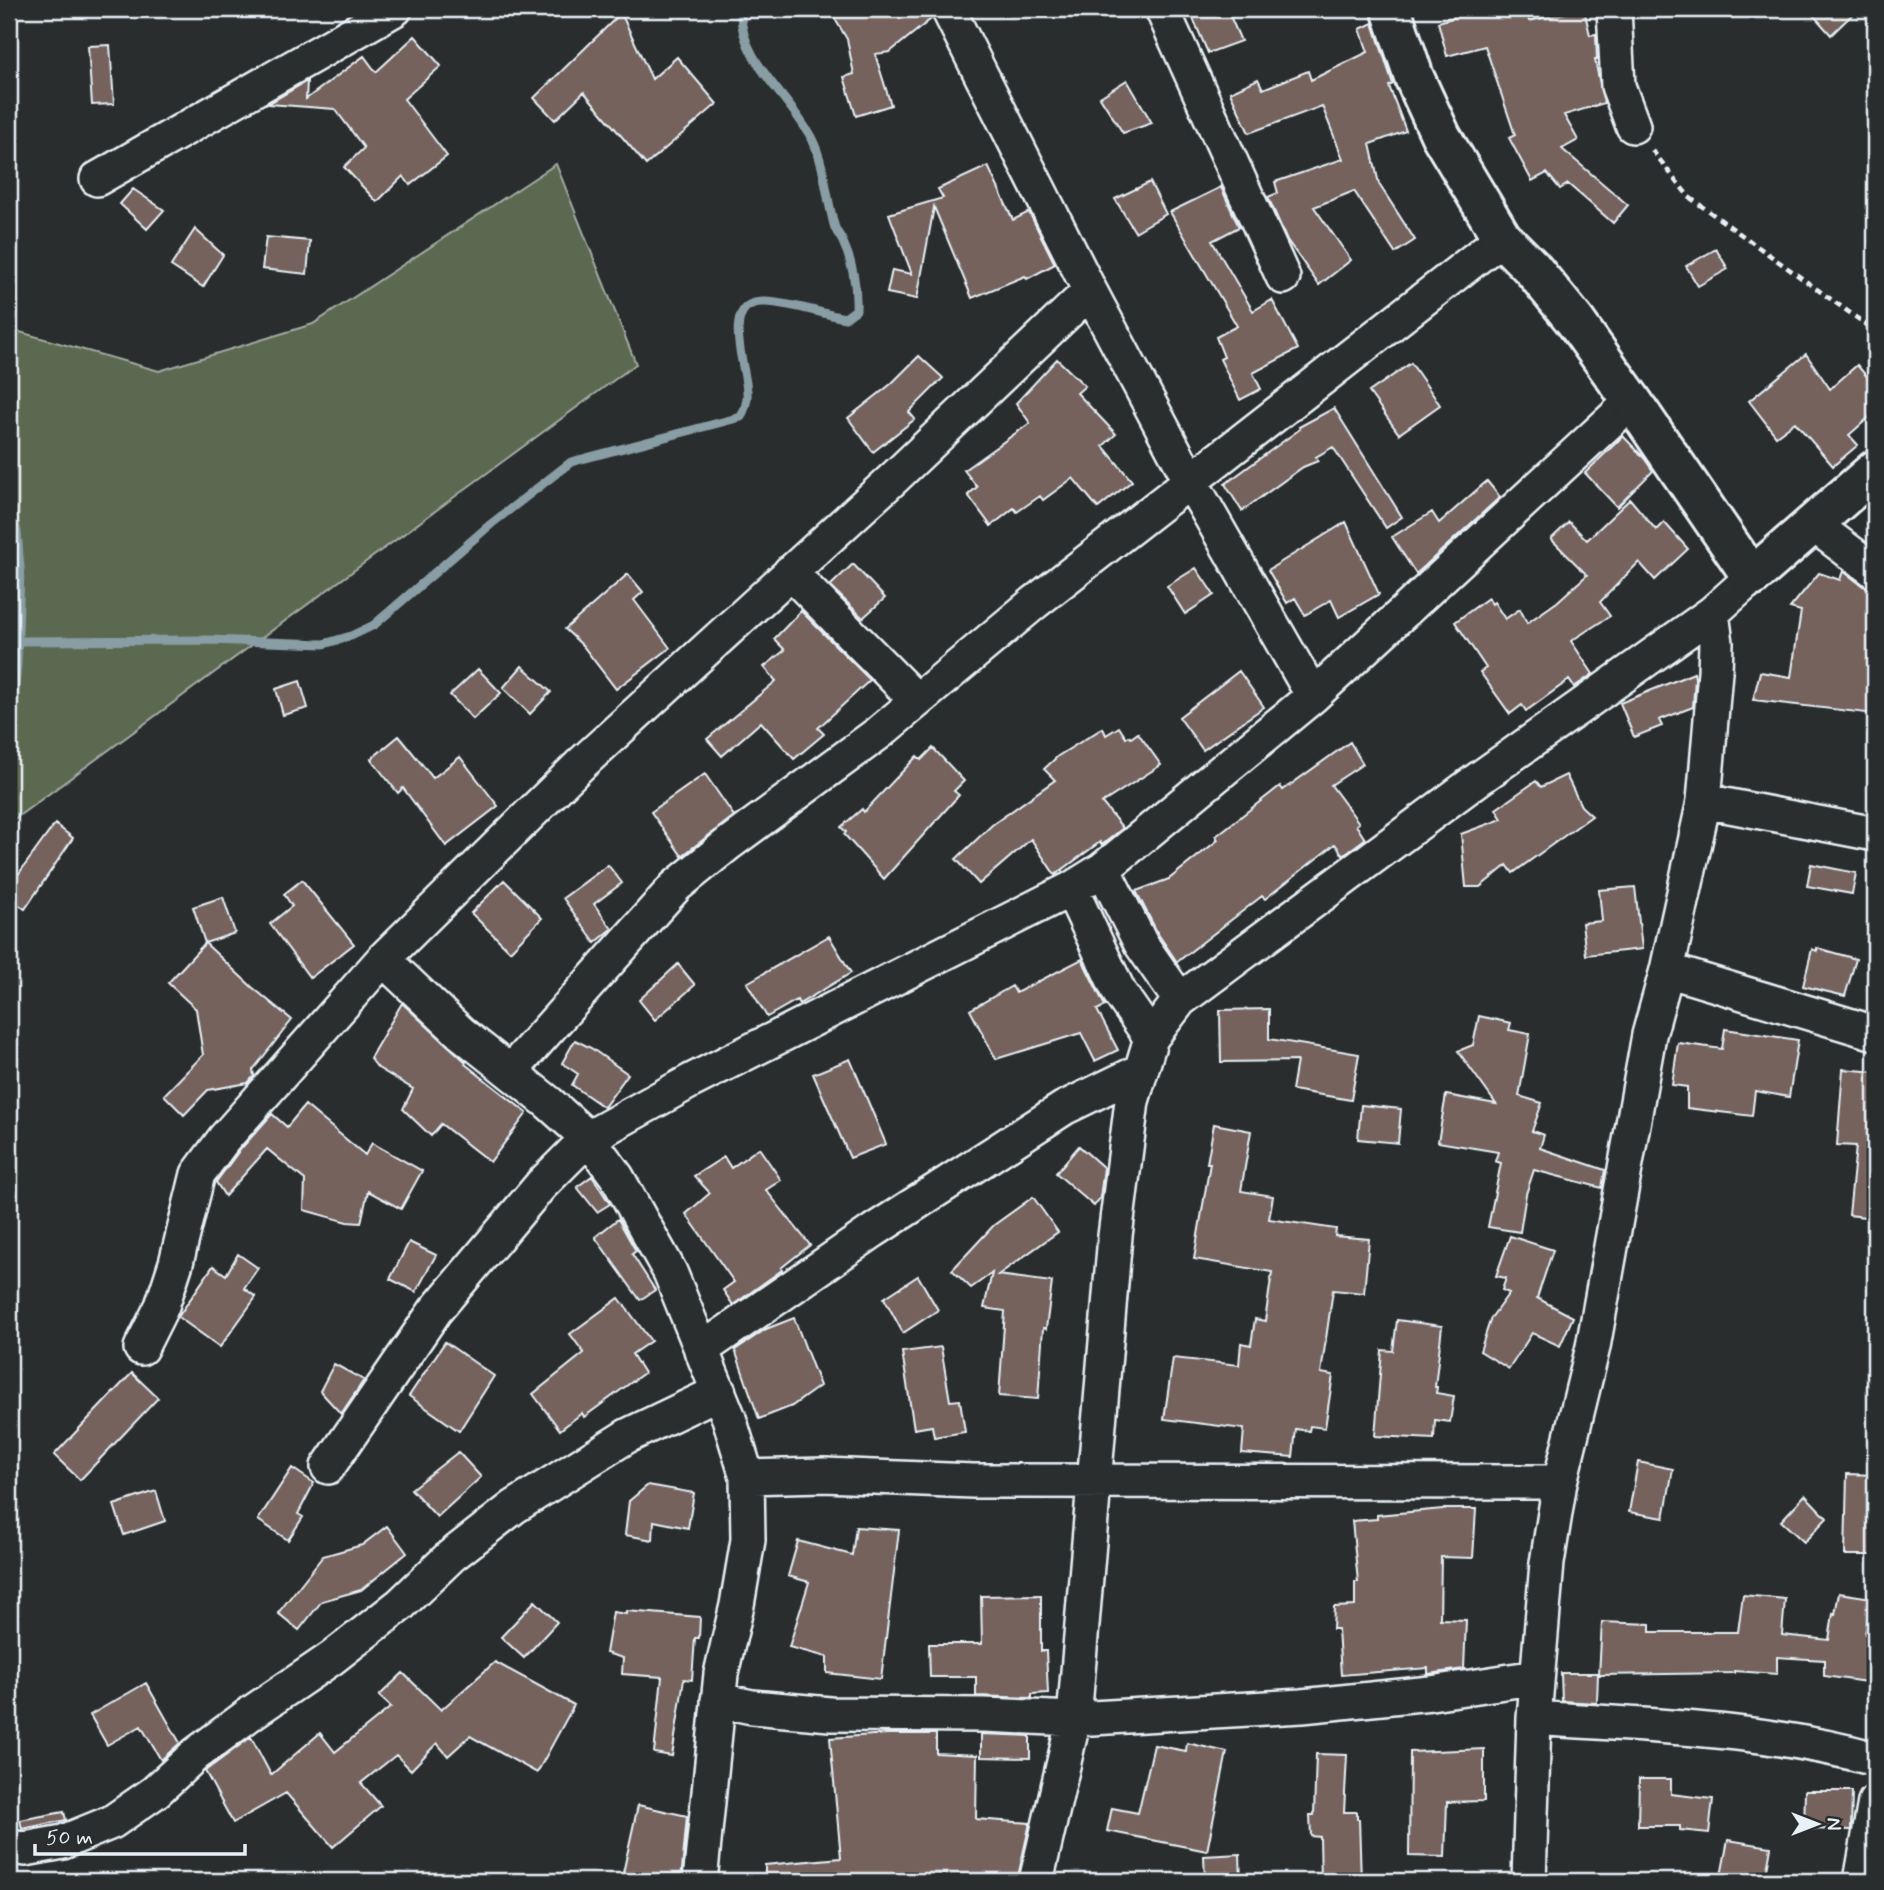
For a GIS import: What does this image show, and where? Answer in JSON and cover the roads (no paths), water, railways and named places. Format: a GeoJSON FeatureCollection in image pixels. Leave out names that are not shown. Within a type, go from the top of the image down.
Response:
{"type":"FeatureCollection","features":[{"type":"Feature","properties":{"kind":"street"},"geometry":{"type":"LineString","coordinates":[[97,179],[395,9]]}},
{"type":"Feature","properties":{"kind":"street"},"geometry":{"type":"LineString","coordinates":[[948,9],[1090,291],[1191,482],[1313,696]]}},
{"type":"Feature","properties":{"kind":"street"},"geometry":{"type":"LineString","coordinates":[[1162,9],[1283,277]]}},
{"type":"Feature","properties":{"kind":"street"},"geometry":{"type":"LineString","coordinates":[[1391,9],[1414,78],[1441,136],[1502,238],[1532,268],[1575,321],[1752,577]]}},
{"type":"Feature","properties":{"kind":"street"},"geometry":{"type":"LineString","coordinates":[[1615,9],[1618,86],[1633,127]]}},
{"type":"Feature","properties":{"kind":"street"},"geometry":{"type":"LineString","coordinates":[[510,1072],[676,886],[728,844],[880,732],[1034,603],[1502,238]]}},
{"type":"Feature","properties":{"kind":"street"},"geometry":{"type":"LineString","coordinates":[[141,1348],[165,1296],[176,1263],[198,1174],[224,1139],[383,959],[580,765],[895,477],[1090,291]]}},
{"type":"Feature","properties":{"kind":"street"},"geometry":{"type":"LineString","coordinates":[[328,1467],[435,1311],[541,1185],[588,1138],[691,1081],[1071,890],[1103,869],[1313,696],[1632,401]]}},
{"type":"Feature","properties":{"kind":"street"},"geometry":{"type":"LineString","coordinates":[[1036,1881],[1074,1719],[1115,1236],[1132,1101],[1152,1038],[1180,1000],[1477,780],[1712,613],[1875,470]]}},
{"type":"Feature","properties":{"kind":"street"},"geometry":{"type":"LineString","coordinates":[[1814,525],[1875,571]]}},
{"type":"Feature","properties":{"kind":"street"},"geometry":{"type":"LineString","coordinates":[[790,572],[917,701]]}},
{"type":"Feature","properties":{"kind":"street"},"geometry":{"type":"LineString","coordinates":[[1529,1881],[1534,1718],[1547,1563],[1560,1482],[1593,1346],[1649,1035],[1667,970],[1704,801],[1715,672],[1716,643],[1712,613]]}},
{"type":"Feature","properties":{"kind":"street"},"geometry":{"type":"LineString","coordinates":[[1704,801],[1875,834]]}},
{"type":"Feature","properties":{"kind":"street"},"geometry":{"type":"LineString","coordinates":[[1103,869],[1141,944],[1180,1000]]}},
{"type":"Feature","properties":{"kind":"street"},"geometry":{"type":"LineString","coordinates":[[1071,890],[1119,992],[1152,1038]]}},
{"type":"Feature","properties":{"kind":"street"},"geometry":{"type":"LineString","coordinates":[[383,959],[461,1033],[588,1138],[617,1177],[670,1272],[719,1392],[747,1477],[748,1540],[721,1674],[700,1881]]}},
{"type":"Feature","properties":{"kind":"street"},"geometry":{"type":"LineString","coordinates":[[1667,970],[1875,1033]]}},
{"type":"Feature","properties":{"kind":"street"},"geometry":{"type":"LineString","coordinates":[[701,1350],[873,1231],[1064,1108],[1140,1071]]}},
{"type":"Feature","properties":{"kind":"street"},"geometry":{"type":"LineString","coordinates":[[9,1847],[25,1849],[63,1842],[113,1822],[155,1792],[196,1754],[332,1658],[401,1604],[451,1556],[514,1507],[627,1436],[719,1392]]}},
{"type":"Feature","properties":{"kind":"street"},"geometry":{"type":"LineString","coordinates":[[747,1477],[824,1475],[973,1481],[1560,1482]]}},
{"type":"Feature","properties":{"kind":"street"},"geometry":{"type":"LineString","coordinates":[[718,1700],[752,1707],[830,1714],[984,1715],[1074,1719],[1302,1706],[1431,1693],[1537,1677]]}},
{"type":"Feature","properties":{"kind":"street"},"geometry":{"type":"LineString","coordinates":[[1534,1718],[1711,1730],[1830,1746],[1875,1759]]}},
{"type":"Feature","properties":{"kind":"street"},"geometry":{"type":"LineString","coordinates":[[1861,1881],[1875,1802]]}},
{"type":"Feature","properties":{"kind":"waterway"},"geometry":{"type":"LineString","coordinates":[[18,641],[209,640],[324,644],[351,636],[374,625],[491,524],[571,462],[741,417],[747,395],[738,336],[743,311],[751,304],[765,302],[845,318],[856,310],[852,267],[835,228],[817,150],[803,123],[756,61],[742,27],[741,9]]}},
{"type":"Feature","properties":{"kind":"waterway"},"geometry":{"type":"LineString","coordinates":[[9,500],[17,532],[20,568],[17,664],[9,717]]}}]}
